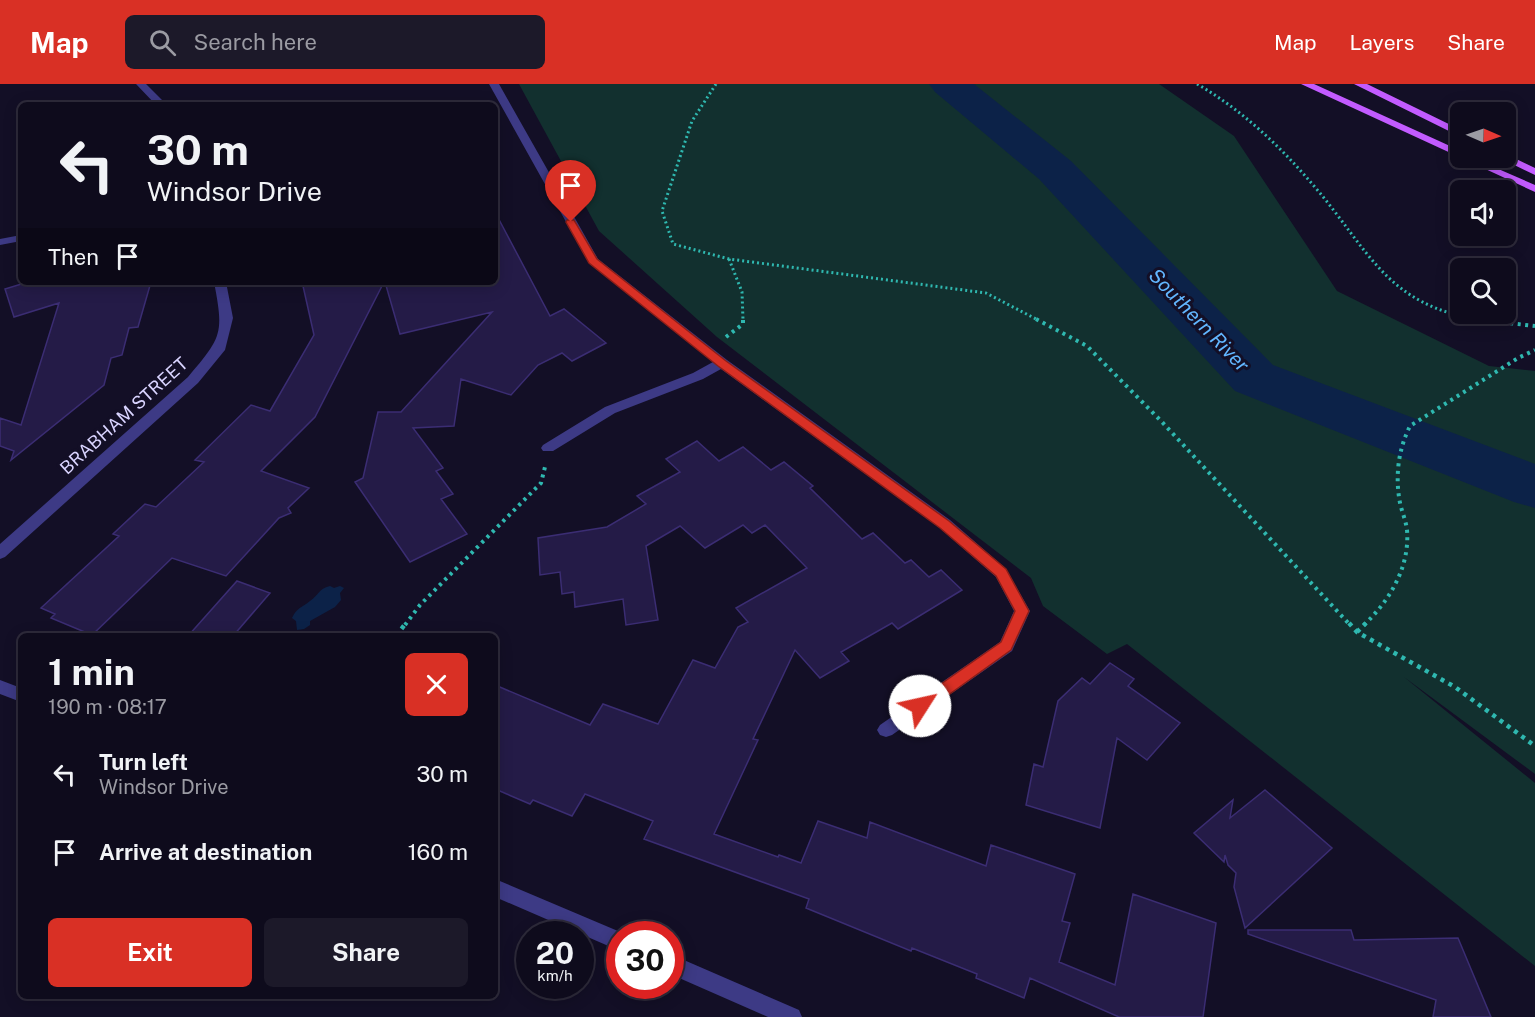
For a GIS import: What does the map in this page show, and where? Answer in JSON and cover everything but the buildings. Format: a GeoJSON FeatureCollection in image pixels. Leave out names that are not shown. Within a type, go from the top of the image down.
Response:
{"type":"FeatureCollection","features":[{"type":"Feature","properties":{"kind":"main road"},"geometry":{"type":"LineString","coordinates":[[1306,84],[1450,150]]}},
{"type":"Feature","properties":{"kind":"main road"},"geometry":{"type":"LineString","coordinates":[[1359,84],[1450,129]]}},
{"type":"Feature","properties":{"kind":"main road"},"geometry":{"type":"LineString","coordinates":[[1516,162],[1535,172]]}},
{"type":"Feature","properties":{"kind":"main road"},"geometry":{"type":"LineString","coordinates":[[1488,168],[1535,189]]}},
{"type":"Feature","properties":{"kind":"street"},"geometry":{"type":"LineString","coordinates":[[141,84],[159,102]]}},
{"type":"Feature","properties":{"kind":"street"},"geometry":{"type":"LineString","coordinates":[[494,84],[593,261],[706,351],[945,525],[1001,573],[1022,611],[1006,646],[886,730]]}},
{"type":"Feature","properties":{"kind":"street"},"geometry":{"type":"LineString","coordinates":[[0,242],[18,239]]}},
{"type":"Feature","properties":{"kind":"street","name":"BRABHAM STREET"},"geometry":{"type":"LineString","coordinates":[[0,553],[194,380],[221,347],[227,318],[221,285]]}},
{"type":"Feature","properties":{"kind":"street"},"geometry":{"type":"LineString","coordinates":[[548,448],[610,410],[698,376],[722,363]]}},
{"type":"Feature","properties":{"kind":"street"},"geometry":{"type":"LineString","coordinates":[[0,687],[18,694]]}},
{"type":"Feature","properties":{"kind":"street"},"geometry":{"type":"LineString","coordinates":[[498,889],[606,936]]}},
{"type":"Feature","properties":{"kind":"street"},"geometry":{"type":"LineString","coordinates":[[684,970],[792,1017]]}},
{"type":"Feature","properties":{"kind":"path"},"geometry":{"type":"LineString","coordinates":[[716,84],[692,121],[662,211],[673,244],[729,259],[986,293],[1087,346],[1358,632],[1455,687],[1535,746]]}},
{"type":"Feature","properties":{"kind":"path"},"geometry":{"type":"LineString","coordinates":[[1197,84],[1228,103],[1294,164],[1327,202],[1372,264],[1392,283],[1418,301],[1451,315],[1482,322],[1535,326]]}},
{"type":"Feature","properties":{"kind":"path"},"geometry":{"type":"LineString","coordinates":[[706,351],[743,324],[742,291],[729,259]]}},
{"type":"Feature","properties":{"kind":"path"},"geometry":{"type":"LineString","coordinates":[[1358,632],[1391,595],[1406,552],[1408,529],[1401,504],[1399,458],[1402,441],[1410,426],[1518,357],[1535,350]]}},
{"type":"Feature","properties":{"kind":"path"},"geometry":{"type":"LineString","coordinates":[[398,633],[420,605],[541,483],[548,448]]}},
{"type":"Feature","properties":{"kind":"green space"},"geometry":{"type":"Polygon","coordinates":[[[519,84],[1159,84],[1234,136],[1337,291],[1489,366],[1535,371],[1535,774],[1404,677],[1535,783],[1535,966],[1127,644],[1107,654],[1043,606],[1031,578],[717,337],[599,231],[519,84]]]}},
{"type":"Feature","properties":{"kind":"water"},"geometry":{"type":"Polygon","coordinates":[[[330,586],[344,588],[340,593],[341,600],[335,607],[310,621],[310,625],[297,630],[296,621],[292,618],[296,612],[321,590],[330,586]]]}},
{"type":"Feature","properties":{"kind":"waterway","name":"Southern River"},"geometry":{"type":"LineString","coordinates":[[949,84],[1055,170],[1254,378],[1535,487]]}},
{"type":"Feature","properties":{"kind":"route"},"geometry":{"type":"LineString","coordinates":[[571,222],[593,261],[722,363],[945,525],[1001,573],[1022,611],[1006,646],[920,706]]}}]}
